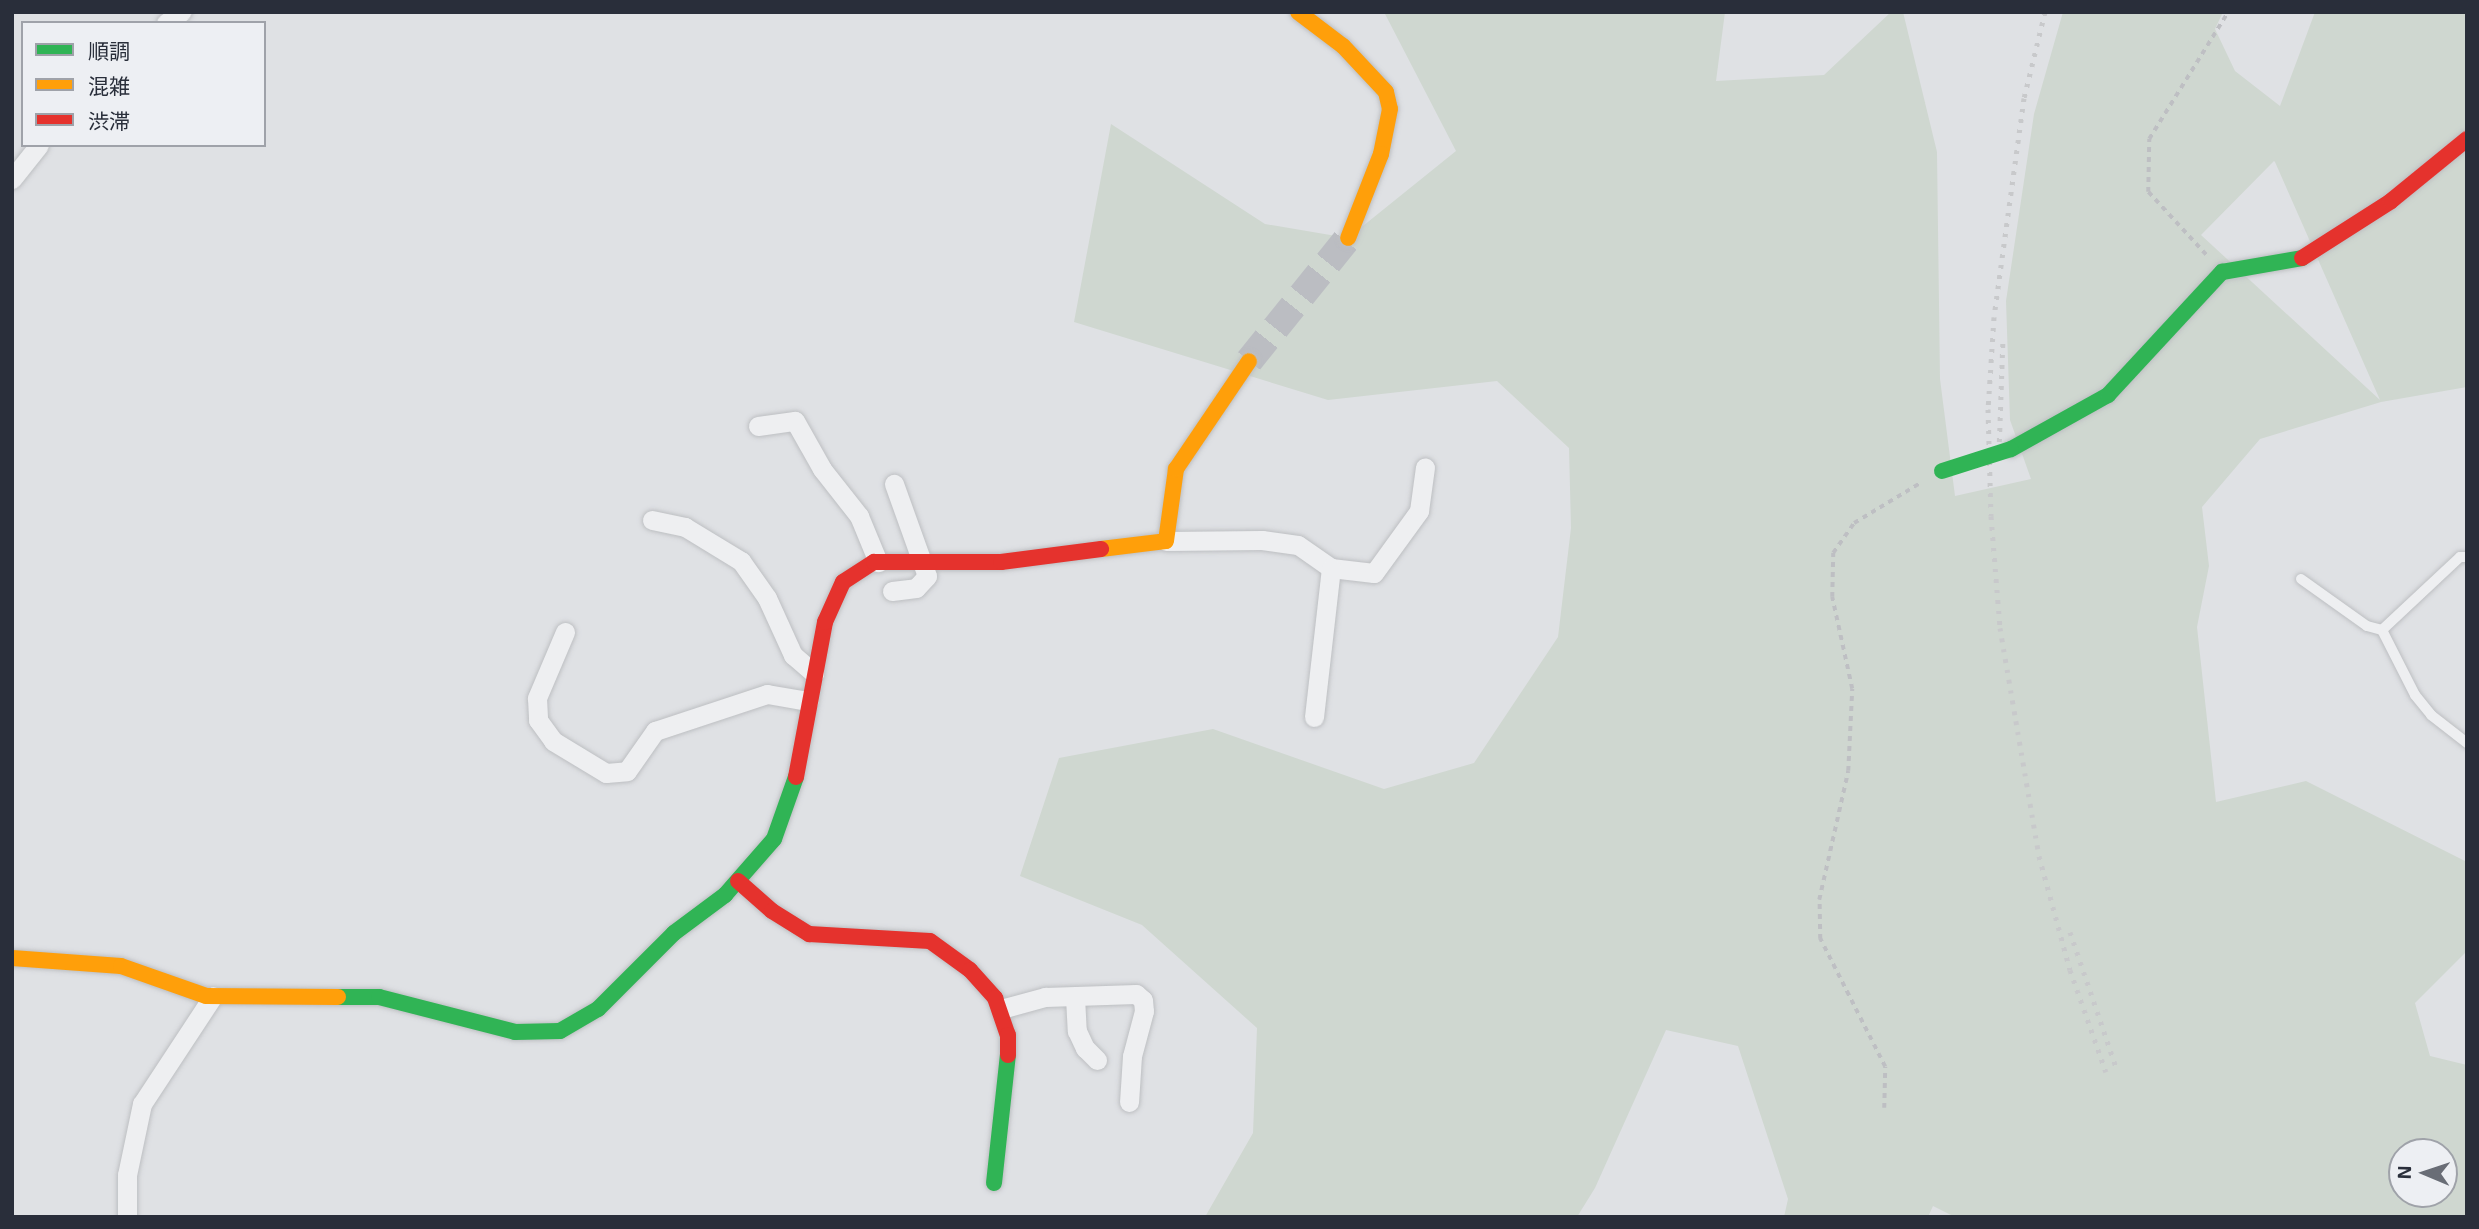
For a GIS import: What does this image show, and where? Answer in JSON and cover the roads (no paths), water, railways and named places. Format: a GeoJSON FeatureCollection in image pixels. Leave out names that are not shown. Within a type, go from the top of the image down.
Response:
{"type":"FeatureCollection","features":[{"type":"Feature","properties":{"kind":"street"},"geometry":{"type":"LineString","coordinates":[[1298,12],[1343,46],[1386,92],[1390,109],[1381,154],[1348,237]]}},
{"type":"Feature","properties":{"kind":"street"},"geometry":{"type":"LineString","coordinates":[[1942,471],[2011,449],[2108,395],[2222,272],[2302,258],[2391,201],[2467,139]]}},
{"type":"Feature","properties":{"kind":"street"},"geometry":{"type":"LineString","coordinates":[[12,179],[37,147]]}},
{"type":"Feature","properties":{"kind":"street"},"geometry":{"type":"LineString","coordinates":[[1166,541],[1176,469],[1250,361]]}},
{"type":"Feature","properties":{"kind":"street"},"geometry":{"type":"LineString","coordinates":[[758,426],[795,421],[817,461],[859,516],[877,562]]}},
{"type":"Feature","properties":{"kind":"street"},"geometry":{"type":"LineString","coordinates":[[12,958],[121,966],[213,996],[379,997],[515,1032],[560,1031],[598,1009],[674,933],[738,881],[774,839],[798,772],[808,702],[825,622],[843,582],[877,562],[1001,562],[1166,541],[1262,540],[1298,545],[1331,568],[1374,573],[1419,511],[1425,467]]}},
{"type":"Feature","properties":{"kind":"street"},"geometry":{"type":"LineString","coordinates":[[892,591],[916,588],[928,576],[926,562],[894,484]]}},
{"type":"Feature","properties":{"kind":"street"},"geometry":{"type":"LineString","coordinates":[[652,520],[685,527],[741,561],[767,598],[793,655],[814,673]]}},
{"type":"Feature","properties":{"kind":"street"},"geometry":{"type":"LineString","coordinates":[[1314,717],[1331,568]]}},
{"type":"Feature","properties":{"kind":"street"},"geometry":{"type":"LineString","coordinates":[[565,632],[537,698],[538,720],[553,741],[606,773],[627,771],[655,731],[766,694],[808,702]]}},
{"type":"Feature","properties":{"kind":"street"},"geometry":{"type":"LineString","coordinates":[[738,881],[772,911],[809,934],[930,940],[970,970],[1001,1009],[1008,1035],[1008,1078],[994,1183]]}},
{"type":"Feature","properties":{"kind":"street"},"geometry":{"type":"LineString","coordinates":[[1001,1009],[1045,997],[1136,994],[1143,1000],[1129,1102]]}},
{"type":"Feature","properties":{"kind":"street"},"geometry":{"type":"LineString","coordinates":[[127,1217],[127,1175],[142,1104],[213,996]]}},
{"type":"Feature","properties":{"kind":"street"},"geometry":{"type":"LineString","coordinates":[[1075,997],[1077,1031],[1097,1060]]}},
{"type":"Feature","properties":{"kind":"lane"},"geometry":{"type":"LineString","coordinates":[[2382,631],[2460,557],[2467,557]]}},
{"type":"Feature","properties":{"kind":"lane"},"geometry":{"type":"LineString","coordinates":[[2301,579],[2367,626],[2382,631],[2415,695],[2431,715],[2467,743]]}},
{"type":"Feature","properties":{"kind":"tunnel"},"geometry":{"type":"LineString","coordinates":[[1249,361],[1348,238]]}},
{"type":"Feature","properties":{"kind":"railway"},"geometry":{"type":"LineString","coordinates":[[2045,12],[2024,98],[1994,317],[1988,409],[1991,516],[2000,628],[2039,856],[2070,970],[2106,1072]]}},
{"type":"Feature","properties":{"kind":"railway"},"geometry":{"type":"LineString","coordinates":[[1999,452],[2003,337]]}},
{"type":"Feature","properties":{"kind":"railway"},"geometry":{"type":"LineString","coordinates":[[2070,932],[2116,1067]]}}]}
